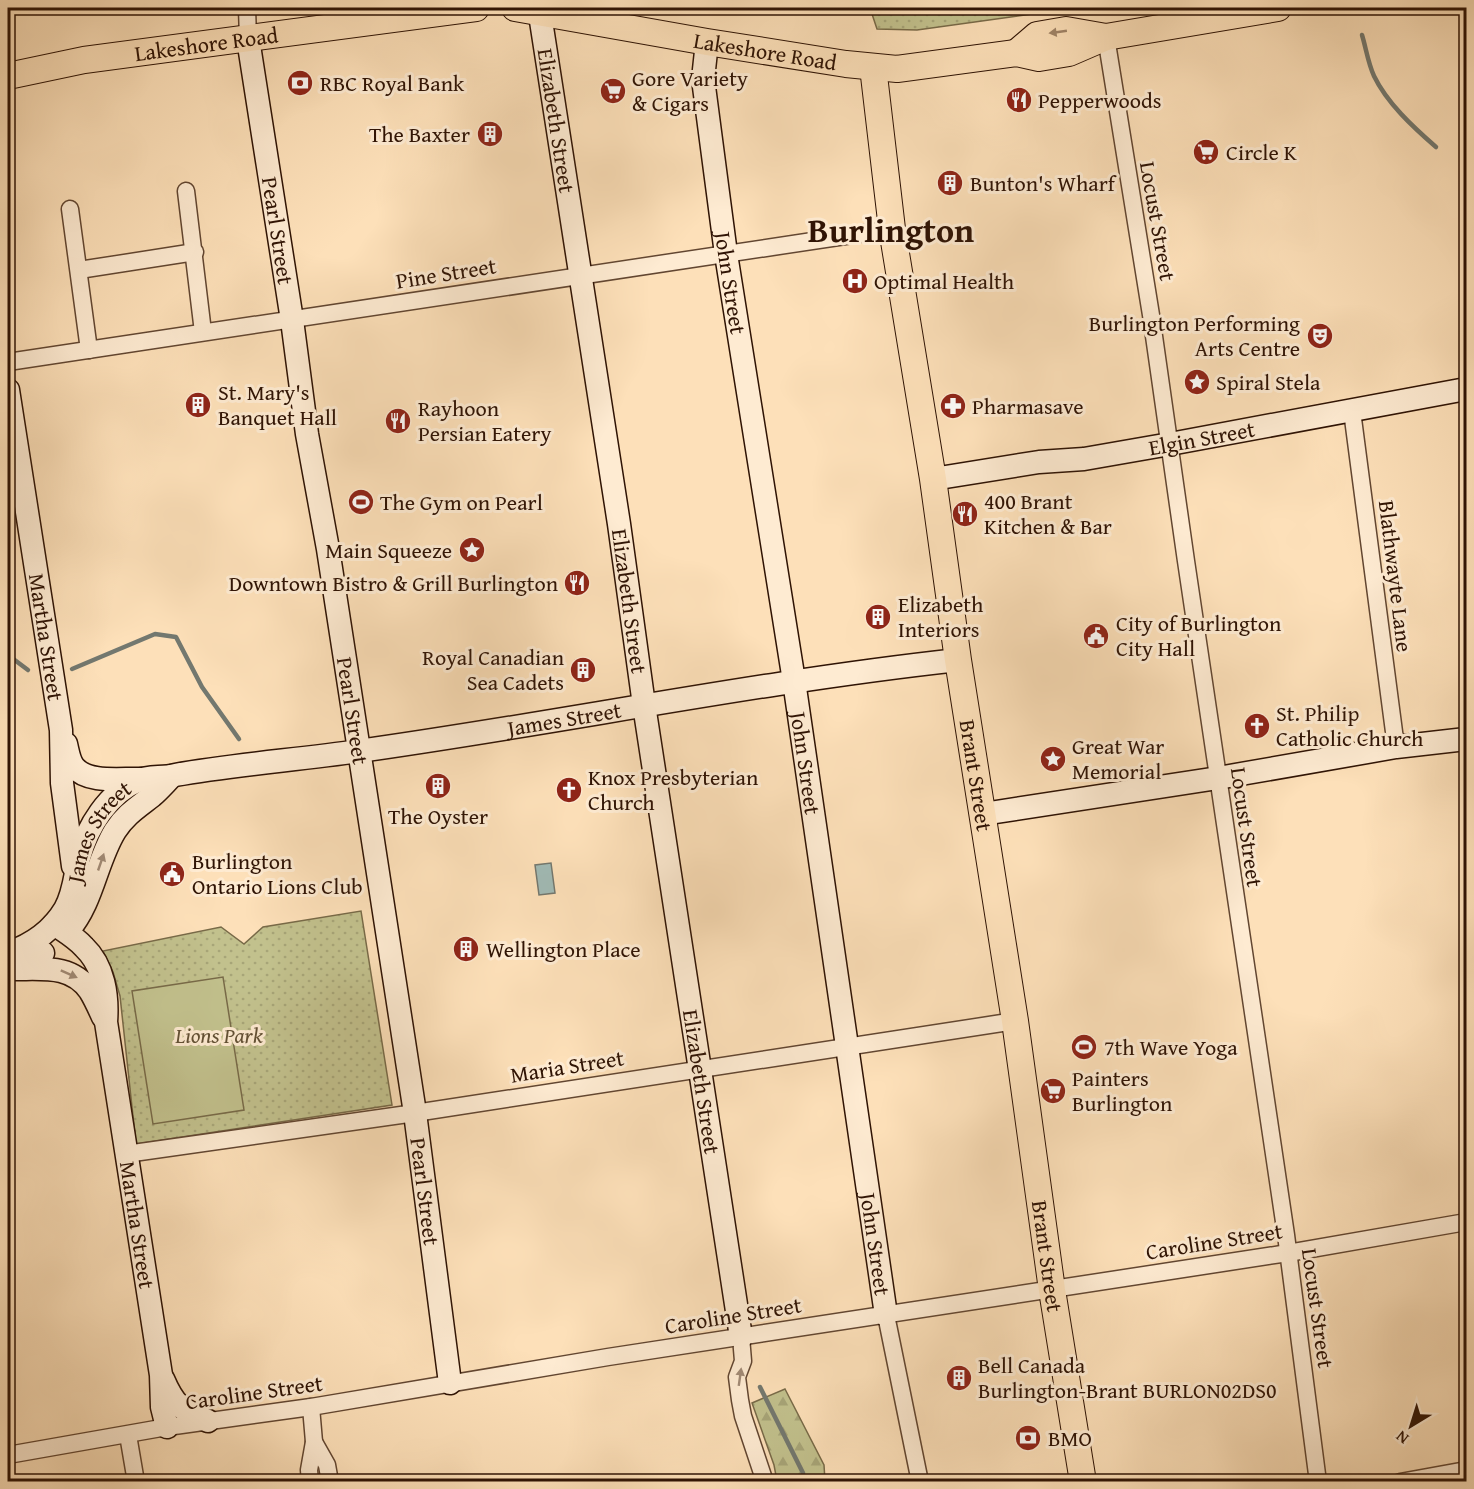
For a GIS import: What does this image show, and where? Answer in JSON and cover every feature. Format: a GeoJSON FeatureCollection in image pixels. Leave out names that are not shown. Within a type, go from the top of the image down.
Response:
{"type":"FeatureCollection","features":[{"type":"Feature","properties":{"kind":"main road","name":"Lakeshore Road"},"geometry":{"type":"LineString","coordinates":[[8,76],[84,60],[476,8]]}},
{"type":"Feature","properties":{"kind":"main road","name":"Lakeshore Road"},"geometry":{"type":"LineString","coordinates":[[531,9],[707,42],[873,67],[915,68],[1016,53],[1039,58],[1069,53],[1106,37],[1278,8]]}},
{"type":"Feature","properties":{"kind":"main road","name":"Brant Street"},"geometry":{"type":"LineString","coordinates":[[873,67],[892,229],[933,479],[957,660],[1015,1021],[1052,1290],[1083,1482]]}},
{"type":"Feature","properties":{"kind":"street"},"geometry":{"type":"LineString","coordinates":[[246,8],[248,39]]}},
{"type":"Feature","properties":{"kind":"street","name":"Elizabeth Street"},"geometry":{"type":"LineString","coordinates":[[531,9],[581,276],[741,1337]]}},
{"type":"Feature","properties":{"kind":"street","name":"Locust Street"},"geometry":{"type":"LineString","coordinates":[[1106,37],[1170,444],[1288,1253],[1318,1482]]}},
{"type":"Feature","properties":{"kind":"street","name":"Pearl Street"},"geometry":{"type":"LineString","coordinates":[[248,39],[292,320],[307,434],[328,549],[415,1113],[450,1383]]}},
{"type":"Feature","properties":{"kind":"street","name":"John Street"},"geometry":{"type":"LineString","coordinates":[[707,42],[703,79],[726,254],[794,681],[886,1315],[920,1482]]}},
{"type":"Feature","properties":{"kind":"street"},"geometry":{"type":"LineString","coordinates":[[186,191],[203,333]]}},
{"type":"Feature","properties":{"kind":"street"},"geometry":{"type":"LineString","coordinates":[[70,209],[89,350]]}},
{"type":"Feature","properties":{"kind":"street","name":"Pine Street"},"geometry":{"type":"LineString","coordinates":[[8,362],[892,229]]}},
{"type":"Feature","properties":{"kind":"street"},"geometry":{"type":"LineString","coordinates":[[79,270],[195,252]]}},
{"type":"Feature","properties":{"kind":"street","name":"Elgin Street"},"geometry":{"type":"LineString","coordinates":[[933,479],[1039,462],[1084,459],[1467,389]]}},
{"type":"Feature","properties":{"kind":"street","name":"Martha Street"},"geometry":{"type":"LineString","coordinates":[[8,390],[61,730],[62,783],[74,885]]}},
{"type":"Feature","properties":{"kind":"street","name":"Blathwayte Lane"},"geometry":{"type":"LineString","coordinates":[[1352,411],[1396,747]]}},
{"type":"Feature","properties":{"kind":"street","name":"James Street"},"geometry":{"type":"LineString","coordinates":[[61,928],[84,843],[97,818],[114,797],[141,779],[358,751],[794,681],[957,660]]}},
{"type":"Feature","properties":{"kind":"street"},"geometry":{"type":"LineString","coordinates":[[61,730],[71,762],[80,773],[95,778],[141,779]]}},
{"type":"Feature","properties":{"kind":"street"},"geometry":{"type":"LineString","coordinates":[[983,814],[1218,778],[1396,747],[1467,739]]}},
{"type":"Feature","properties":{"kind":"street","name":"James Street"},"geometry":{"type":"LineString","coordinates":[[61,928],[79,916],[105,848],[115,831],[128,814],[151,797],[172,776]]}},
{"type":"Feature","properties":{"kind":"street"},"geometry":{"type":"LineString","coordinates":[[9,963],[36,958],[61,928],[89,952],[101,976],[107,1001],[106,1022]]}},
{"type":"Feature","properties":{"kind":"street"},"geometry":{"type":"LineString","coordinates":[[9,963],[71,973],[83,981],[92,993],[106,1022]]}},
{"type":"Feature","properties":{"kind":"street","name":"Maria Street"},"geometry":{"type":"LineString","coordinates":[[126,1154],[415,1113],[1015,1021]]}},
{"type":"Feature","properties":{"kind":"street","name":"Martha Street"},"geometry":{"type":"LineString","coordinates":[[106,1022],[161,1375],[162,1407],[167,1427]]}},
{"type":"Feature","properties":{"kind":"street","name":"Caroline Street"},"geometry":{"type":"LineString","coordinates":[[8,1455],[167,1427],[310,1407],[741,1337],[1288,1253],[1467,1222]]}},
{"type":"Feature","properties":{"kind":"street"},"geometry":{"type":"LineString","coordinates":[[741,1337],[743,1361],[737,1377],[743,1416],[765,1482]]}},
{"type":"Feature","properties":{"kind":"street"},"geometry":{"type":"LineString","coordinates":[[161,1375],[171,1398],[184,1411],[208,1421]]}},
{"type":"Feature","properties":{"kind":"street"},"geometry":{"type":"LineString","coordinates":[[310,1407],[314,1442],[309,1470],[310,1482]]}},
{"type":"Feature","properties":{"kind":"street"},"geometry":{"type":"LineString","coordinates":[[128,1435],[135,1482]]}},
{"type":"Feature","properties":{"kind":"street"},"geometry":{"type":"LineString","coordinates":[[314,1442],[327,1465],[330,1482]]}},
{"type":"Feature","properties":{"kind":"street"},"geometry":{"type":"LineString","coordinates":[[1401,1482],[1467,1470]]}},
{"type":"Feature","properties":{"kind":"green space"},"geometry":{"type":"Polygon","coordinates":[[[870,8],[1075,8],[917,30],[877,29],[870,8]]]}},
{"type":"Feature","properties":{"kind":"green space","name":"Lions Park"},"geometry":{"type":"Polygon","coordinates":[[[361,911],[392,1105],[136,1144],[120,996],[113,972],[103,951],[221,927],[244,944],[263,927],[361,911]]]}},
{"type":"Feature","properties":{"kind":"green space"},"geometry":{"type":"Polygon","coordinates":[[[223,977],[244,1110],[153,1124],[132,991],[223,977]]]}},
{"type":"Feature","properties":{"kind":"green space"},"geometry":{"type":"Polygon","coordinates":[[[785,1389],[824,1465],[825,1481],[777,1481],[774,1465],[752,1403],[785,1389]]]}},
{"type":"Feature","properties":{"kind":"water"},"geometry":{"type":"Polygon","coordinates":[[[551,863],[555,893],[539,895],[535,865],[551,863]]]}},
{"type":"Feature","properties":{"kind":"waterway"},"geometry":{"type":"LineString","coordinates":[[1362,35],[1370,66],[1379,86],[1401,114],[1436,147]]}},
{"type":"Feature","properties":{"kind":"waterway"},"geometry":{"type":"LineString","coordinates":[[72,669],[155,634],[176,637],[202,687],[239,739]]}},
{"type":"Feature","properties":{"kind":"waterway"},"geometry":{"type":"LineString","coordinates":[[8,655],[28,670]]}},
{"type":"Feature","properties":{"kind":"waterway"},"geometry":{"type":"LineString","coordinates":[[760,1387],[803,1473],[803,1482]]}},
{"type":"Feature","properties":{"kind":"place","name":"RBC Royal Bank"},"geometry":{"type":"Point","coordinates":[300,83]}},
{"type":"Feature","properties":{"kind":"place","name":"Gore Variety & Cigars"},"geometry":{"type":"Point","coordinates":[613,91]}},
{"type":"Feature","properties":{"kind":"place","name":"Pepperwoods"},"geometry":{"type":"Point","coordinates":[1019,100]}},
{"type":"Feature","properties":{"kind":"place","name":"The Baxter"},"geometry":{"type":"Point","coordinates":[490,134]}},
{"type":"Feature","properties":{"kind":"place","name":"Circle K"},"geometry":{"type":"Point","coordinates":[1206,152]}},
{"type":"Feature","properties":{"kind":"place","name":"Bunton's Wharf"},"geometry":{"type":"Point","coordinates":[950,183]}},
{"type":"Feature","properties":{"kind":"place","name":"Optimal Health"},"geometry":{"type":"Point","coordinates":[855,281]}},
{"type":"Feature","properties":{"kind":"place","name":"Burlington Performing Arts Centre"},"geometry":{"type":"Point","coordinates":[1320,336]}},
{"type":"Feature","properties":{"kind":"place","name":"Spiral Stela"},"geometry":{"type":"Point","coordinates":[1197,382]}},
{"type":"Feature","properties":{"kind":"place","name":"St. Mary's Banquet Hall"},"geometry":{"type":"Point","coordinates":[198,405]}},
{"type":"Feature","properties":{"kind":"place","name":"Pharmasave"},"geometry":{"type":"Point","coordinates":[953,406]}},
{"type":"Feature","properties":{"kind":"place","name":"Rayhoon Persian Eatery"},"geometry":{"type":"Point","coordinates":[398,421]}},
{"type":"Feature","properties":{"kind":"place","name":"The Gym on Pearl"},"geometry":{"type":"Point","coordinates":[361,502]}},
{"type":"Feature","properties":{"kind":"place","name":"400 Brant Kitchen & Bar"},"geometry":{"type":"Point","coordinates":[965,514]}},
{"type":"Feature","properties":{"kind":"place","name":"Main Squeeze"},"geometry":{"type":"Point","coordinates":[472,550]}},
{"type":"Feature","properties":{"kind":"place","name":"Downtown Bistro & Grill Burlington"},"geometry":{"type":"Point","coordinates":[577,583]}},
{"type":"Feature","properties":{"kind":"place","name":"Elizabeth Interiors"},"geometry":{"type":"Point","coordinates":[878,617]}},
{"type":"Feature","properties":{"kind":"place","name":"City of Burlington City Hall"},"geometry":{"type":"Point","coordinates":[1096,636]}},
{"type":"Feature","properties":{"kind":"place","name":"Royal Canadian Sea Cadets"},"geometry":{"type":"Point","coordinates":[583,670]}},
{"type":"Feature","properties":{"kind":"place","name":"St. Philip Catholic Church"},"geometry":{"type":"Point","coordinates":[1257,726]}},
{"type":"Feature","properties":{"kind":"place","name":"Great War Memorial"},"geometry":{"type":"Point","coordinates":[1053,759]}},
{"type":"Feature","properties":{"kind":"place","name":"The Oyster"},"geometry":{"type":"Point","coordinates":[438,786]}},
{"type":"Feature","properties":{"kind":"place","name":"Knox Presbyterian Church"},"geometry":{"type":"Point","coordinates":[569,790]}},
{"type":"Feature","properties":{"kind":"place","name":"Burlington Ontario Lions Club"},"geometry":{"type":"Point","coordinates":[172,874]}},
{"type":"Feature","properties":{"kind":"place","name":"Wellington Place"},"geometry":{"type":"Point","coordinates":[466,949]}},
{"type":"Feature","properties":{"kind":"place","name":"7th Wave Yoga"},"geometry":{"type":"Point","coordinates":[1084,1047]}},
{"type":"Feature","properties":{"kind":"place","name":"Painters Burlington"},"geometry":{"type":"Point","coordinates":[1053,1091]}},
{"type":"Feature","properties":{"kind":"place","name":"Bell Canada Burlington-Brant BURLON02DS0"},"geometry":{"type":"Point","coordinates":[959,1378]}},
{"type":"Feature","properties":{"kind":"place","name":"BMO"},"geometry":{"type":"Point","coordinates":[1028,1438]}},
{"type":"Feature","properties":{"kind":"district","name":"Burlington"},"geometry":{"type":"Point","coordinates":[891,230]}}]}
